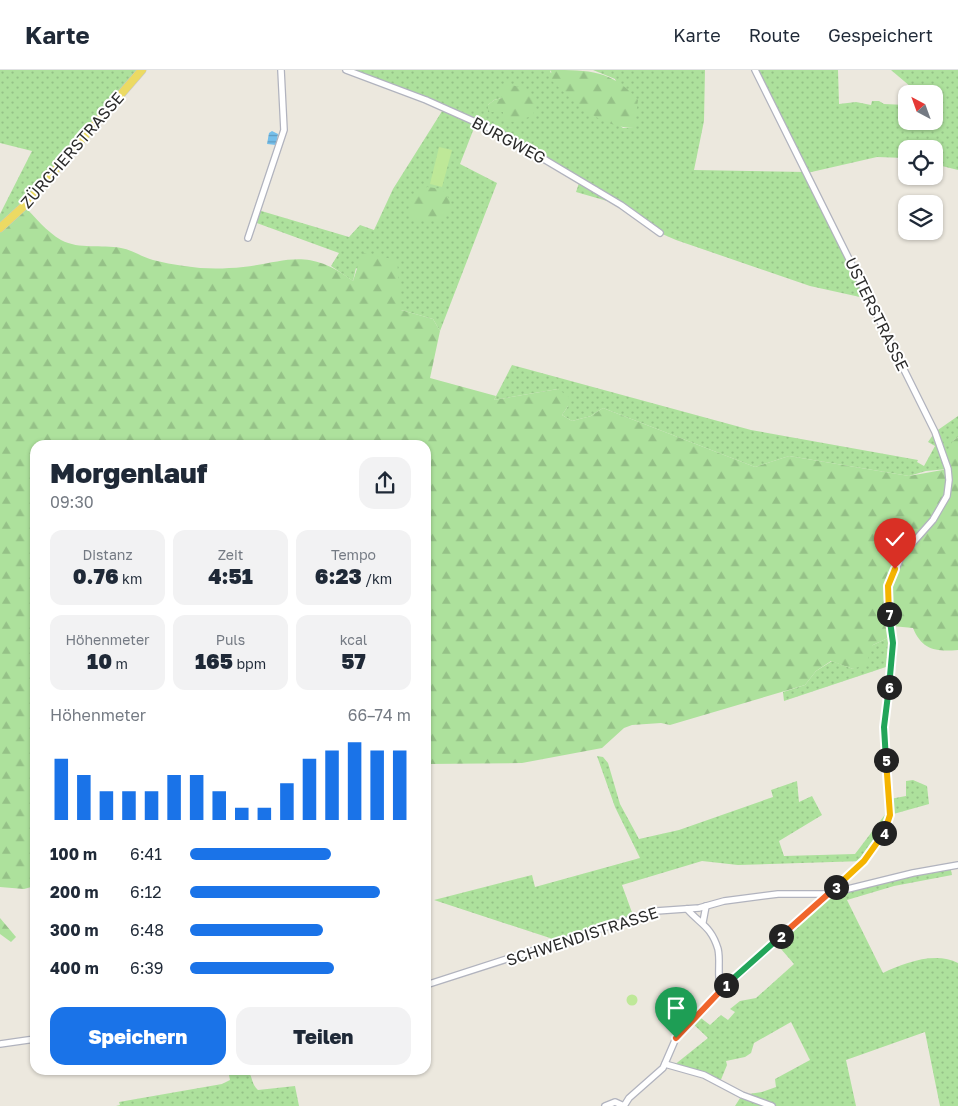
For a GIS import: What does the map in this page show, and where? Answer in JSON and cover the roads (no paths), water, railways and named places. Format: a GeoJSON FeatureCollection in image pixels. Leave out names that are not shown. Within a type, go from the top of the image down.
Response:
{"type":"FeatureCollection","features":[{"type":"Feature","properties":{"kind":"main road","name":"ZÜRCHERSTRASSE"},"geometry":{"type":"LineString","coordinates":[[0,228],[24,206],[142,70]]}},
{"type":"Feature","properties":{"kind":"street"},"geometry":{"type":"LineString","coordinates":[[248,238],[284,130],[281,70]]}},
{"type":"Feature","properties":{"kind":"street","name":"BURGWEG"},"geometry":{"type":"LineString","coordinates":[[346,70],[420,97],[500,133],[612,200],[660,233]]}},
{"type":"Feature","properties":{"kind":"street","name":"USTERSTRASSE"},"geometry":{"type":"LineString","coordinates":[[624,1106],[629,1098],[657,1075],[665,1064],[676,1038],[722,989],[829,894],[872,852],[884,833],[890,815],[884,727],[893,643],[887,599],[891,577],[902,555],[934,520],[943,504],[949,480],[945,456],[931,424],[755,70]]}},
{"type":"Feature","properties":{"kind":"street"},"geometry":{"type":"LineString","coordinates":[[835,888],[838,890],[848,889],[913,872],[958,865]]}},
{"type":"Feature","properties":{"kind":"street","name":"SCHWENDISTRASSE"},"geometry":{"type":"LineString","coordinates":[[431,983],[646,914],[668,909],[706,906],[724,900],[778,894],[829,894]]}},
{"type":"Feature","properties":{"kind":"street"},"geometry":{"type":"LineString","coordinates":[[703,922],[706,906]]}},
{"type":"Feature","properties":{"kind":"street"},"geometry":{"type":"LineString","coordinates":[[687,908],[703,922],[718,949],[719,980],[722,989]]}},
{"type":"Feature","properties":{"kind":"street"},"geometry":{"type":"LineString","coordinates":[[0,1044],[30,1040]]}},
{"type":"Feature","properties":{"kind":"street"},"geometry":{"type":"LineString","coordinates":[[665,1064],[704,1075],[742,1095],[772,1106]]}},
{"type":"Feature","properties":{"kind":"street"},"geometry":{"type":"LineString","coordinates":[[605,1106],[615,1102],[624,1106]]}},
{"type":"Feature","properties":{"kind":"water"},"geometry":{"type":"Polygon","coordinates":[[[272,131],[278,134],[276,145],[267,144],[269,133],[272,131]]]}}]}
